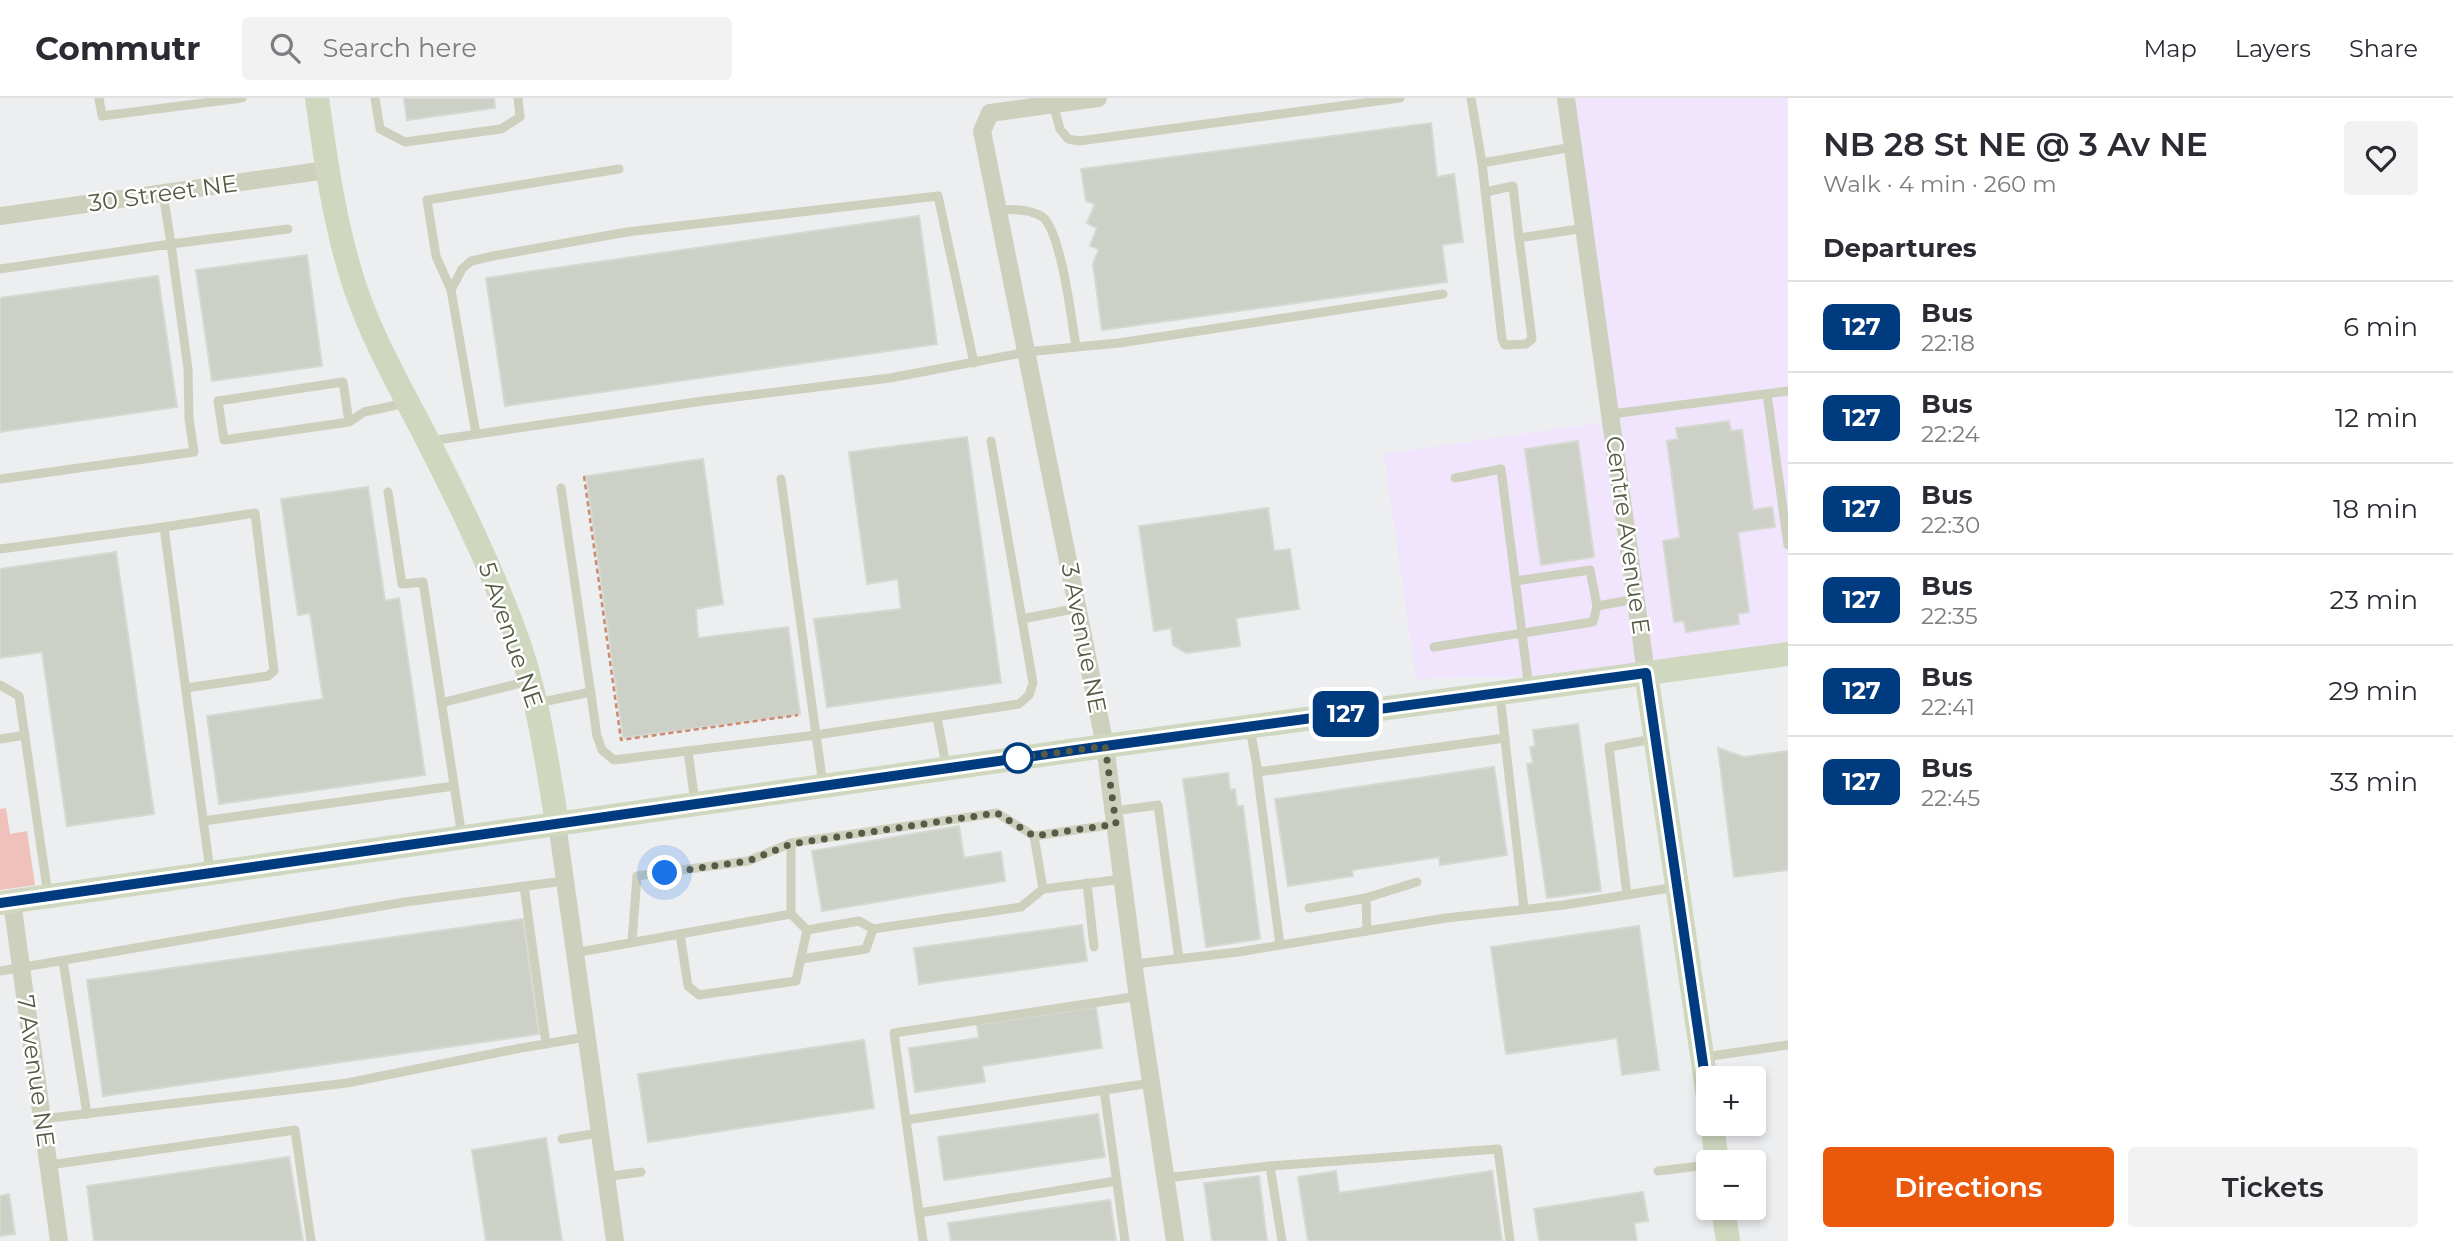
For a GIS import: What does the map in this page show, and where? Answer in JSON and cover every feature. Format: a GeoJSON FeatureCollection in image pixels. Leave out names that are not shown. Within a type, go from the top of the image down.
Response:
{"type":"FeatureCollection","features":[{"type":"Feature","properties":{"kind":"street","name":"5 Avenue NE"},"geometry":{"type":"LineString","coordinates":[[317,98],[327,170],[356,291],[408,403],[474,531],[514,628],[534,692],[556,823],[615,1241]]}},
{"type":"Feature","properties":{"kind":"street"},"geometry":{"type":"LineString","coordinates":[[1053,104],[1098,98]]}},
{"type":"Feature","properties":{"kind":"street","name":"Centre Avenue E"},"geometry":{"type":"LineString","coordinates":[[1566,98],[1703,1066]]}},
{"type":"Feature","properties":{"kind":"street","name":"3 Avenue NE"},"geometry":{"type":"LineString","coordinates":[[1053,104],[990,113],[982,131],[1105,746],[1175,1241]]}},
{"type":"Feature","properties":{"kind":"street","name":"30 Street NE"},"geometry":{"type":"LineString","coordinates":[[0,216],[327,170]]}},
{"type":"Feature","properties":{"kind":"street"},"geometry":{"type":"LineString","coordinates":[[6,903],[947,768],[1788,654]]}},
{"type":"Feature","properties":{"kind":"street","name":"7 Avenue NE"},"geometry":{"type":"LineString","coordinates":[[6,903],[22,968],[59,1241]]}},
{"type":"Feature","properties":{"kind":"street"},"geometry":{"type":"LineString","coordinates":[[1725,1220],[1728,1241]]}},
{"type":"Feature","properties":{"kind":"lane"},"geometry":{"type":"LineString","coordinates":[[99,98],[102,116],[242,98]]}},
{"type":"Feature","properties":{"kind":"lane"},"geometry":{"type":"LineString","coordinates":[[376,98],[380,129],[405,142],[500,129],[520,117],[518,98]]}},
{"type":"Feature","properties":{"kind":"lane"},"geometry":{"type":"LineString","coordinates":[[1053,104],[1060,129],[1068,139],[1079,141],[1400,98]]}},
{"type":"Feature","properties":{"kind":"lane"},"geometry":{"type":"LineString","coordinates":[[1471,98],[1482,163],[1485,192],[1502,339],[1504,345],[1526,344],[1532,340],[1513,186],[1485,192]]}},
{"type":"Feature","properties":{"kind":"lane"},"geometry":{"type":"LineString","coordinates":[[1482,163],[1573,147]]}},
{"type":"Feature","properties":{"kind":"lane"},"geometry":{"type":"LineString","coordinates":[[476,434],[451,290],[436,256],[427,200],[619,169]]}},
{"type":"Feature","properties":{"kind":"lane"},"geometry":{"type":"LineString","coordinates":[[0,479],[194,452],[189,419],[188,369],[163,193]]}},
{"type":"Feature","properties":{"kind":"lane"},"geometry":{"type":"LineString","coordinates":[[451,290],[462,269],[471,261],[493,256],[627,232],[938,196],[974,363]]}},
{"type":"Feature","properties":{"kind":"lane"},"geometry":{"type":"LineString","coordinates":[[999,210],[1014,209],[1043,216],[1051,227],[1061,260],[1076,347]]}},
{"type":"Feature","properties":{"kind":"lane"},"geometry":{"type":"LineString","coordinates":[[1519,238],[1585,228]]}},
{"type":"Feature","properties":{"kind":"lane"},"geometry":{"type":"LineString","coordinates":[[0,269],[288,229]]}},
{"type":"Feature","properties":{"kind":"lane"},"geometry":{"type":"LineString","coordinates":[[428,441],[703,401],[890,378],[1027,352],[1119,343],[1443,294]]}},
{"type":"Feature","properties":{"kind":"lane"},"geometry":{"type":"LineString","coordinates":[[349,422],[343,382],[218,401],[224,440],[349,422],[364,412],[408,403]]}},
{"type":"Feature","properties":{"kind":"lane"},"geometry":{"type":"LineString","coordinates":[[1612,414],[1788,391]]}},
{"type":"Feature","properties":{"kind":"lane"},"geometry":{"type":"LineString","coordinates":[[1767,394],[1788,545]]}},
{"type":"Feature","properties":{"kind":"lane"},"geometry":{"type":"LineString","coordinates":[[561,488],[597,736],[602,750],[614,761],[816,735],[1019,704],[1029,695],[1032,683],[991,441]]}},
{"type":"Feature","properties":{"kind":"lane"},"geometry":{"type":"LineString","coordinates":[[1455,478],[1501,470],[1529,690]]}},
{"type":"Feature","properties":{"kind":"lane"},"geometry":{"type":"LineString","coordinates":[[781,479],[823,786]]}},
{"type":"Feature","properties":{"kind":"lane"},"geometry":{"type":"LineString","coordinates":[[388,492],[402,584],[423,582],[462,837]]}},
{"type":"Feature","properties":{"kind":"lane"},"geometry":{"type":"LineString","coordinates":[[0,549],[255,513],[274,671],[268,676],[186,688]]}},
{"type":"Feature","properties":{"kind":"lane"},"geometry":{"type":"LineString","coordinates":[[164,527],[210,873]]}},
{"type":"Feature","properties":{"kind":"lane"},"geometry":{"type":"LineString","coordinates":[[1434,647],[1593,622],[1597,606],[1590,570],[1515,581]]}},
{"type":"Feature","properties":{"kind":"lane"},"geometry":{"type":"LineString","coordinates":[[1597,606],[1636,599]]}},
{"type":"Feature","properties":{"kind":"lane"},"geometry":{"type":"LineString","coordinates":[[1022,619],[1078,608]]}},
{"type":"Feature","properties":{"kind":"lane"},"geometry":{"type":"LineString","coordinates":[[0,685],[19,696],[49,897]]}},
{"type":"Feature","properties":{"kind":"lane"},"geometry":{"type":"LineString","coordinates":[[441,703],[534,692],[591,692]]}},
{"type":"Feature","properties":{"kind":"lane"},"geometry":{"type":"LineString","coordinates":[[1499,694],[1524,909]]}},
{"type":"Feature","properties":{"kind":"lane"},"geometry":{"type":"LineString","coordinates":[[937,717],[947,768]]}},
{"type":"Feature","properties":{"kind":"lane"},"geometry":{"type":"LineString","coordinates":[[1249,727],[1258,769],[1280,945]]}},
{"type":"Feature","properties":{"kind":"lane"},"geometry":{"type":"LineString","coordinates":[[0,739],[25,736]]}},
{"type":"Feature","properties":{"kind":"lane"},"geometry":{"type":"LineString","coordinates":[[1258,769],[1258,772],[1505,738]]}},
{"type":"Feature","properties":{"kind":"lane"},"geometry":{"type":"LineString","coordinates":[[1627,895],[1609,747],[1656,738]]}},
{"type":"Feature","properties":{"kind":"lane"},"geometry":{"type":"LineString","coordinates":[[688,751],[695,804]]}},
{"type":"Feature","properties":{"kind":"lane"},"geometry":{"type":"LineString","coordinates":[[203,821],[454,786]]}},
{"type":"Feature","properties":{"kind":"lane"},"geometry":{"type":"LineString","coordinates":[[632,942],[637,876],[748,861],[791,844],[997,813],[1034,836],[1115,818],[1158,805],[1179,959]]}},
{"type":"Feature","properties":{"kind":"lane"},"geometry":{"type":"LineString","coordinates":[[1034,836],[1043,889]]}},
{"type":"Feature","properties":{"kind":"lane"},"geometry":{"type":"LineString","coordinates":[[791,844],[791,914],[807,930]]}},
{"type":"Feature","properties":{"kind":"lane"},"geometry":{"type":"LineString","coordinates":[[807,930],[859,921],[873,929],[1021,907],[1043,889],[1123,879]]}},
{"type":"Feature","properties":{"kind":"lane"},"geometry":{"type":"LineString","coordinates":[[0,971],[405,902],[564,881]]}},
{"type":"Feature","properties":{"kind":"lane"},"geometry":{"type":"LineString","coordinates":[[1309,908],[1366,898],[1417,882]]}},
{"type":"Feature","properties":{"kind":"lane"},"geometry":{"type":"LineString","coordinates":[[1087,883],[1094,947]]}},
{"type":"Feature","properties":{"kind":"lane"},"geometry":{"type":"LineString","coordinates":[[524,886],[546,1044]]}},
{"type":"Feature","properties":{"kind":"lane"},"geometry":{"type":"LineString","coordinates":[[1134,964],[1679,887]]}},
{"type":"Feature","properties":{"kind":"lane"},"geometry":{"type":"LineString","coordinates":[[1366,898],[1367,931]]}},
{"type":"Feature","properties":{"kind":"lane"},"geometry":{"type":"LineString","coordinates":[[574,953],[791,914]]}},
{"type":"Feature","properties":{"kind":"lane"},"geometry":{"type":"LineString","coordinates":[[801,959],[866,949],[873,929]]}},
{"type":"Feature","properties":{"kind":"lane"},"geometry":{"type":"LineString","coordinates":[[680,934],[688,985],[699,995],[796,981],[807,930]]}},
{"type":"Feature","properties":{"kind":"lane"},"geometry":{"type":"LineString","coordinates":[[63,961],[87,1114]]}},
{"type":"Feature","properties":{"kind":"lane"},"geometry":{"type":"LineString","coordinates":[[923,1241],[894,1033],[1139,996]]}},
{"type":"Feature","properties":{"kind":"lane"},"geometry":{"type":"LineString","coordinates":[[42,1119],[347,1083],[586,1037]]}},
{"type":"Feature","properties":{"kind":"lane"},"geometry":{"type":"LineString","coordinates":[[1702,1057],[1788,1045]]}},
{"type":"Feature","properties":{"kind":"lane"},"geometry":{"type":"LineString","coordinates":[[906,1120],[1152,1083]]}},
{"type":"Feature","properties":{"kind":"lane"},"geometry":{"type":"LineString","coordinates":[[1104,1090],[1125,1241]]}},
{"type":"Feature","properties":{"kind":"lane"},"geometry":{"type":"LineString","coordinates":[[49,1165],[295,1130],[312,1241]]}},
{"type":"Feature","properties":{"kind":"lane"},"geometry":{"type":"LineString","coordinates":[[562,1139],[599,1133]]}},
{"type":"Feature","properties":{"kind":"lane"},"geometry":{"type":"LineString","coordinates":[[1165,1178],[1270,1166],[1498,1149],[1510,1241]]}},
{"type":"Feature","properties":{"kind":"lane"},"geometry":{"type":"LineString","coordinates":[[1270,1166],[1282,1241]]}},
{"type":"Feature","properties":{"kind":"lane"},"geometry":{"type":"LineString","coordinates":[[1658,1171],[1696,1166]]}},
{"type":"Feature","properties":{"kind":"lane"},"geometry":{"type":"LineString","coordinates":[[606,1177],[641,1172]]}},
{"type":"Feature","properties":{"kind":"lane"},"geometry":{"type":"LineString","coordinates":[[919,1213],[1116,1181]]}},
{"type":"Feature","properties":{"kind":"path"},"geometry":{"type":"LineString","coordinates":[[584,476],[621,740],[798,715]]}},
{"type":"Feature","properties":{"kind":"shaded area"},"geometry":{"type":"Polygon","coordinates":[[[1566,98],[1788,98],[1788,654],[1646,673],[1416,679],[1384,454],[1612,421],[1566,98]]]}},
{"type":"Feature","properties":{"kind":"shaded area"},"geometry":{"type":"Polygon","coordinates":[[[6,808],[10,834],[27,831],[35,885],[0,890],[0,809],[6,808]]]}},
{"type":"Feature","properties":{"kind":"building"},"geometry":{"type":"Polygon","coordinates":[[[404,98],[494,98],[495,108],[407,120],[404,98]]]}},
{"type":"Feature","properties":{"kind":"building"},"geometry":{"type":"Polygon","coordinates":[[[1431,123],[1437,177],[1454,174],[1463,242],[1442,245],[1447,282],[1102,330],[1093,264],[1099,249],[1090,246],[1097,228],[1087,223],[1095,204],[1086,201],[1081,169],[1431,123]]]}},
{"type":"Feature","properties":{"kind":"building"},"geometry":{"type":"Polygon","coordinates":[[[919,216],[937,344],[505,406],[486,278],[919,216]]]}},
{"type":"Feature","properties":{"kind":"building"},"geometry":{"type":"Polygon","coordinates":[[[307,255],[322,366],[212,381],[196,270],[307,255]]]}},
{"type":"Feature","properties":{"kind":"building"},"geometry":{"type":"Polygon","coordinates":[[[158,276],[177,407],[0,432],[0,298],[158,276]]]}},
{"type":"Feature","properties":{"kind":"building"},"geometry":{"type":"Polygon","coordinates":[[[1729,421],[1731,431],[1742,430],[1753,510],[1772,507],[1775,527],[1738,532],[1749,612],[1738,614],[1739,624],[1686,632],[1684,621],[1674,622],[1663,541],[1680,538],[1667,441],[1678,439],[1676,428],[1729,421]]]}},
{"type":"Feature","properties":{"kind":"building"},"geometry":{"type":"Polygon","coordinates":[[[967,437],[1001,683],[827,707],[814,619],[901,609],[898,579],[867,584],[849,452],[967,437]]]}},
{"type":"Feature","properties":{"kind":"building"},"geometry":{"type":"Polygon","coordinates":[[[1578,441],[1594,557],[1541,565],[1525,449],[1578,441]]]}},
{"type":"Feature","properties":{"kind":"building"},"geometry":{"type":"Polygon","coordinates":[[[703,459],[723,604],[696,609],[698,638],[788,627],[800,714],[623,738],[586,476],[703,459]]]}},
{"type":"Feature","properties":{"kind":"building"},"geometry":{"type":"Polygon","coordinates":[[[368,487],[385,601],[399,598],[425,775],[219,804],[207,716],[323,699],[310,613],[298,615],[281,499],[368,487]]]}},
{"type":"Feature","properties":{"kind":"building"},"geometry":{"type":"Polygon","coordinates":[[[1268,508],[1274,551],[1290,549],[1299,609],[1236,618],[1240,646],[1186,653],[1173,645],[1171,628],[1154,631],[1139,526],[1268,508]]]}},
{"type":"Feature","properties":{"kind":"building"},"geometry":{"type":"Polygon","coordinates":[[[116,552],[154,814],[67,826],[42,652],[0,658],[0,569],[116,552]]]}},
{"type":"Feature","properties":{"kind":"building"},"geometry":{"type":"Polygon","coordinates":[[[1578,724],[1601,891],[1547,898],[1527,764],[1533,763],[1530,747],[1535,746],[1533,730],[1578,724]]]}},
{"type":"Feature","properties":{"kind":"building"},"geometry":{"type":"Polygon","coordinates":[[[1718,748],[1744,757],[1788,751],[1788,870],[1734,877],[1718,748]]]}},
{"type":"Feature","properties":{"kind":"building"},"geometry":{"type":"Polygon","coordinates":[[[1494,767],[1507,855],[1440,865],[1439,857],[1352,870],[1353,876],[1288,886],[1275,799],[1494,767]]]}},
{"type":"Feature","properties":{"kind":"building"},"geometry":{"type":"Polygon","coordinates":[[[1228,773],[1230,790],[1235,789],[1237,806],[1243,806],[1260,939],[1206,947],[1183,779],[1228,773]]]}},
{"type":"Feature","properties":{"kind":"building"},"geometry":{"type":"Polygon","coordinates":[[[959,826],[964,858],[1001,852],[1005,881],[822,911],[812,851],[959,826]]]}},
{"type":"Feature","properties":{"kind":"building"},"geometry":{"type":"Polygon","coordinates":[[[523,919],[539,1034],[103,1096],[87,980],[523,919]]]}},
{"type":"Feature","properties":{"kind":"building"},"geometry":{"type":"Polygon","coordinates":[[[1082,925],[1087,961],[919,984],[914,948],[1082,925]]]}},
{"type":"Feature","properties":{"kind":"building"},"geometry":{"type":"Polygon","coordinates":[[[1639,926],[1659,1070],[1622,1075],[1617,1038],[1506,1054],[1491,947],[1639,926]]]}},
{"type":"Feature","properties":{"kind":"building"},"geometry":{"type":"Polygon","coordinates":[[[1096,1007],[1102,1048],[982,1066],[985,1082],[915,1092],[909,1048],[979,1038],[977,1025],[1096,1007]]]}},
{"type":"Feature","properties":{"kind":"building"},"geometry":{"type":"Polygon","coordinates":[[[864,1040],[874,1108],[648,1142],[638,1074],[864,1040]]]}},
{"type":"Feature","properties":{"kind":"building"},"geometry":{"type":"Polygon","coordinates":[[[1098,1114],[1105,1157],[944,1180],[938,1137],[1098,1114]]]}},
{"type":"Feature","properties":{"kind":"building"},"geometry":{"type":"Polygon","coordinates":[[[546,1138],[562,1241],[486,1241],[472,1150],[546,1138]]]}},
{"type":"Feature","properties":{"kind":"building"},"geometry":{"type":"Polygon","coordinates":[[[289,1157],[303,1241],[94,1241],[87,1186],[289,1157]]]}},
{"type":"Feature","properties":{"kind":"building"},"geometry":{"type":"Polygon","coordinates":[[[1336,1171],[1339,1193],[1492,1171],[1502,1241],[1308,1241],[1298,1177],[1336,1171]]]}},
{"type":"Feature","properties":{"kind":"building"},"geometry":{"type":"Polygon","coordinates":[[[1259,1176],[1267,1241],[1212,1241],[1204,1183],[1259,1176]]]}},
{"type":"Feature","properties":{"kind":"building"},"geometry":{"type":"Polygon","coordinates":[[[1643,1192],[1648,1221],[1634,1223],[1637,1241],[1539,1241],[1534,1209],[1643,1192]]]}},
{"type":"Feature","properties":{"kind":"building"},"geometry":{"type":"Polygon","coordinates":[[[9,1194],[15,1234],[0,1236],[0,1196],[9,1194]]]}},
{"type":"Feature","properties":{"kind":"building"},"geometry":{"type":"Polygon","coordinates":[[[1110,1200],[1116,1241],[951,1241],[948,1223],[1110,1200]]]}},
{"type":"Feature","properties":{"kind":"bus line","name":"127"},"geometry":{"type":"LineString","coordinates":[[0,903],[1083,749],[1646,673],[1704,1066]]}},
{"type":"Feature","properties":{"kind":"route"},"geometry":{"type":"LineString","coordinates":[[665,873],[748,861],[791,844],[997,813],[1034,836],[1116,824],[1105,746],[1018,758]]}}]}
